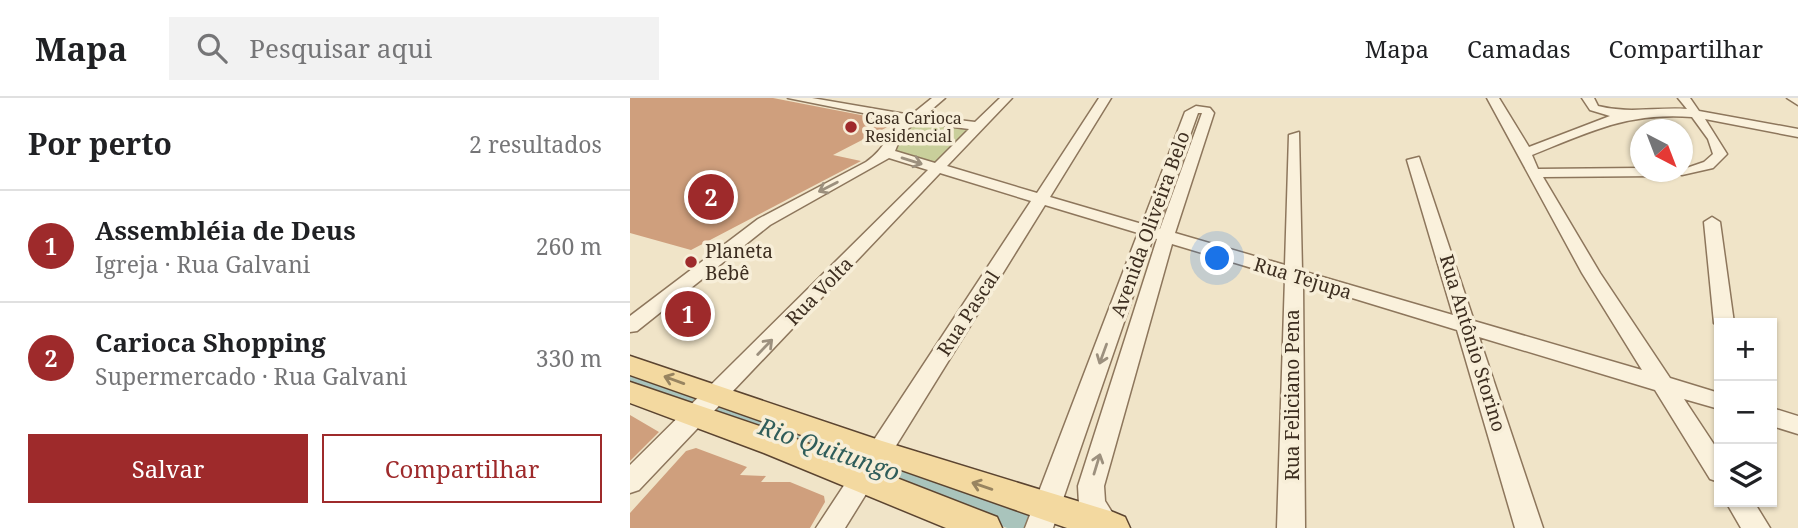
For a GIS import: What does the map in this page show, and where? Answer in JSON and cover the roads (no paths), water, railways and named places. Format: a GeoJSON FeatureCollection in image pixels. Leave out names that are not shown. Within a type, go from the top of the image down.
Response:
{"type":"FeatureCollection","features":[{"type":"Feature","properties":{"kind":"main road"},"geometry":{"type":"LineString","coordinates":[[630,365],[707,406],[870,465],[1043,518],[1110,527]]}},
{"type":"Feature","properties":{"kind":"main road"},"geometry":{"type":"LineString","coordinates":[[630,392],[707,406]]}},
{"type":"Feature","properties":{"kind":"main road"},"geometry":{"type":"LineString","coordinates":[[870,465],[985,528]]}},
{"type":"Feature","properties":{"kind":"street"},"geometry":{"type":"LineString","coordinates":[[794,98],[911,118],[978,126]]}},
{"type":"Feature","properties":{"kind":"street"},"geometry":{"type":"LineString","coordinates":[[630,326],[764,222],[871,165],[887,153],[897,132],[911,118],[939,98]]}},
{"type":"Feature","properties":{"kind":"street","name":"Rua Volta"},"geometry":{"type":"LineString","coordinates":[[630,482],[1006,98]]}},
{"type":"Feature","properties":{"kind":"street","name":"Rua Pascal"},"geometry":{"type":"LineString","coordinates":[[830,528],[1105,98]]}},
{"type":"Feature","properties":{"kind":"street"},"geometry":{"type":"LineString","coordinates":[[1493,98],[1526,153],[1525,159],[1533,173],[1660,383],[1714,464]]}},
{"type":"Feature","properties":{"kind":"street"},"geometry":{"type":"LineString","coordinates":[[1588,98],[1594,108],[1623,116]]}},
{"type":"Feature","properties":{"kind":"street"},"geometry":{"type":"LineString","coordinates":[[1684,98],[1720,154],[1710,164],[1693,168]]}},
{"type":"Feature","properties":{"kind":"street"},"geometry":{"type":"LineString","coordinates":[[1793,98],[1798,102]]}},
{"type":"Feature","properties":{"kind":"street","name":"Avenida Oliveira Belo"},"geometry":{"type":"LineString","coordinates":[[1043,518],[1156,233],[1208,113],[1206,110],[1192,110],[1156,233],[1091,486],[1092,504],[1110,527]]}},
{"type":"Feature","properties":{"kind":"street"},"geometry":{"type":"LineString","coordinates":[[1526,153],[1623,116],[1651,112],[1698,116],[1798,133]]}},
{"type":"Feature","properties":{"kind":"street","name":"Rua Feliciano Pena"},"geometry":{"type":"LineString","coordinates":[[1291,528],[1295,135]]}},
{"type":"Feature","properties":{"kind":"street","name":"Rua Tejupa"},"geometry":{"type":"LineString","coordinates":[[887,153],[1714,399]]}},
{"type":"Feature","properties":{"kind":"street","name":"Rua Antônio Storino"},"geometry":{"type":"LineString","coordinates":[[1414,160],[1529,528]]}},
{"type":"Feature","properties":{"kind":"street"},"geometry":{"type":"LineString","coordinates":[[1533,173],[1630,172]]}},
{"type":"Feature","properties":{"kind":"street"},"geometry":{"type":"LineString","coordinates":[[1712,222],[1723,318]]}},
{"type":"Feature","properties":{"kind":"street"},"geometry":{"type":"LineString","coordinates":[[1777,419],[1798,425]]}},
{"type":"Feature","properties":{"kind":"street"},"geometry":{"type":"LineString","coordinates":[[1742,507],[1756,528]]}},
{"type":"Feature","properties":{"kind":"waterway","name":"Rio Quitungo"},"geometry":{"type":"LineString","coordinates":[[630,380],[895,476],[1028,520]]}},
{"type":"Feature","properties":{"kind":"place","name":"Casa Carioca Residencial"},"geometry":{"type":"Point","coordinates":[851,127]}},
{"type":"Feature","properties":{"kind":"place","name":"Carioca Shopping"},"geometry":{"type":"Point","coordinates":[711,197]}},
{"type":"Feature","properties":{"kind":"place","name":"Planeta Bebê"},"geometry":{"type":"Point","coordinates":[691,262]}},
{"type":"Feature","properties":{"kind":"place","name":"Assembléia de Deus"},"geometry":{"type":"Point","coordinates":[688,314]}}]}
